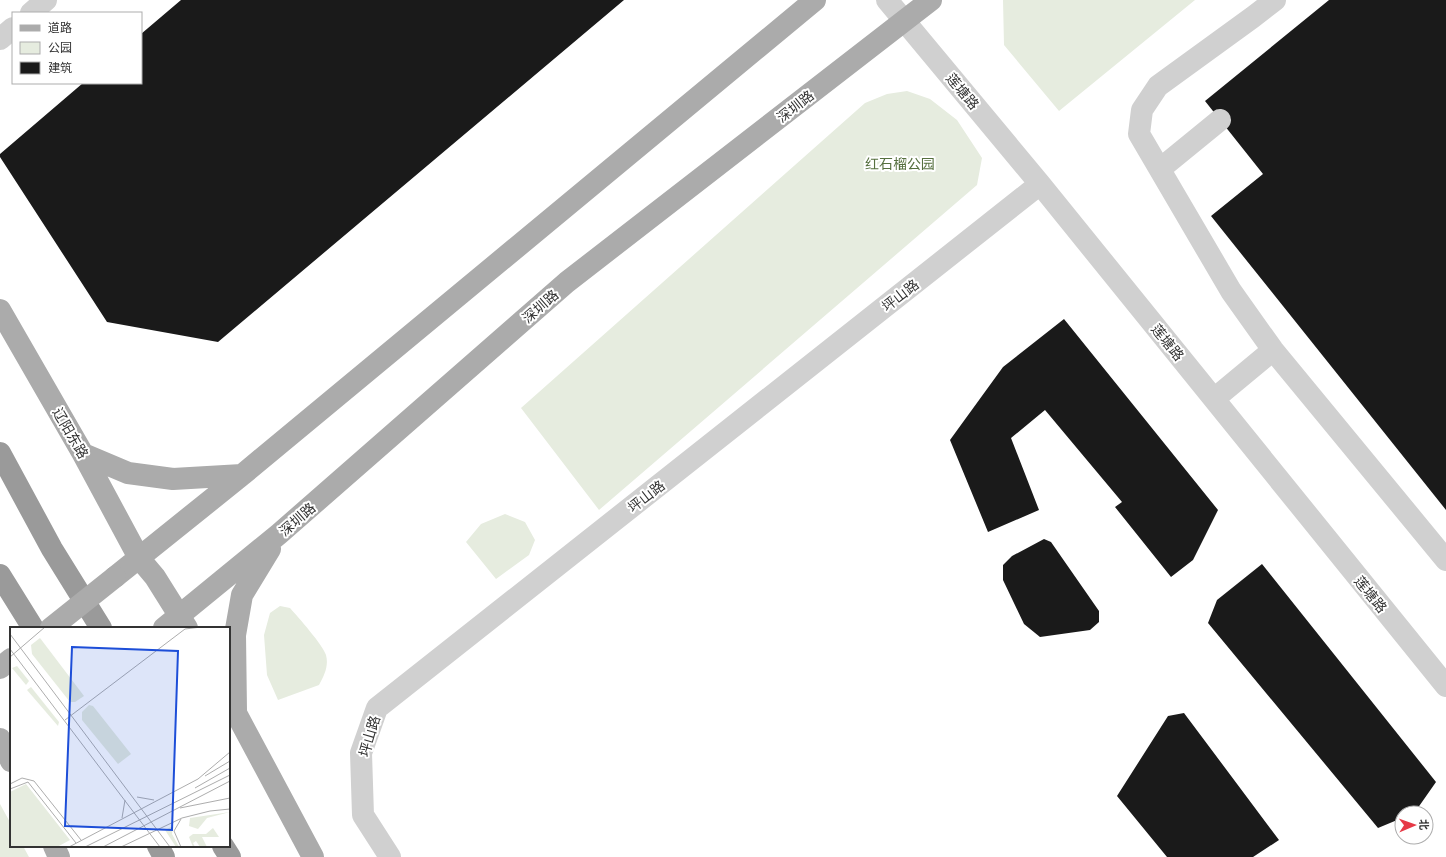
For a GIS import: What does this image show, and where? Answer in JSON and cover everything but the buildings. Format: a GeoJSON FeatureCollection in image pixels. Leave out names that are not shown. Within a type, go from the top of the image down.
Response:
{"type":"FeatureCollection","features":[{"type":"Feature","properties":{"kind":"highway"},"geometry":{"type":"LineString","coordinates":[[0,453],[52,549],[100,627]]}},
{"type":"Feature","properties":{"kind":"highway"},"geometry":{"type":"LineString","coordinates":[[0,575],[32,627]]}},
{"type":"Feature","properties":{"kind":"highway"},"geometry":{"type":"LineString","coordinates":[[224,847],[229,857]]}},
{"type":"Feature","properties":{"kind":"main road"},"geometry":{"type":"LineString","coordinates":[[51,627],[242,475],[815,0]]}},
{"type":"Feature","properties":{"kind":"main road","name":"深圳路"},"geometry":{"type":"LineString","coordinates":[[177,624],[567,282],[905,21],[930,0]]}},
{"type":"Feature","properties":{"kind":"main road","name":"辽阳东路"},"geometry":{"type":"LineString","coordinates":[[0,310],[83,454],[139,558],[154,577],[177,624]]}},
{"type":"Feature","properties":{"kind":"main road"},"geometry":{"type":"LineString","coordinates":[[83,454],[128,474],[173,479],[242,475]]}},
{"type":"Feature","properties":{"kind":"main road"},"geometry":{"type":"LineString","coordinates":[[279,534],[242,595],[235,635],[232,706],[313,857]]}},
{"type":"Feature","properties":{"kind":"main road"},"geometry":{"type":"LineString","coordinates":[[54,847],[59,857]]}},
{"type":"Feature","properties":{"kind":"street"},"geometry":{"type":"LineString","coordinates":[[32,12],[46,0]]}},
{"type":"Feature","properties":{"kind":"street","name":"莲塘路"},"geometry":{"type":"LineString","coordinates":[[887,0],[1040,184],[1446,686]]}},
{"type":"Feature","properties":{"kind":"street"},"geometry":{"type":"LineString","coordinates":[[1275,0],[1158,86],[1142,110],[1139,134],[1231,291],[1273,350],[1446,560]]}},
{"type":"Feature","properties":{"kind":"street"},"geometry":{"type":"LineString","coordinates":[[0,39],[12,29]]}},
{"type":"Feature","properties":{"kind":"street"},"geometry":{"type":"LineString","coordinates":[[1160,169],[1220,120]]}},
{"type":"Feature","properties":{"kind":"street","name":"坪山路"},"geometry":{"type":"LineString","coordinates":[[390,857],[363,815],[361,753],[377,708],[1040,184]]}},
{"type":"Feature","properties":{"kind":"street"},"geometry":{"type":"LineString","coordinates":[[1214,399],[1273,350]]}},
{"type":"Feature","properties":{"kind":"green space"},"geometry":{"type":"Polygon","coordinates":[[[1003,0],[1195,0],[1059,111],[1004,45],[1003,0]]]}},
{"type":"Feature","properties":{"kind":"green space","name":"红石榴公园"},"geometry":{"type":"Polygon","coordinates":[[[907,91],[930,99],[957,120],[982,158],[977,185],[599,510],[521,408],[865,103],[887,94],[907,91]]]}},
{"type":"Feature","properties":{"kind":"green space"},"geometry":{"type":"Polygon","coordinates":[[[505,514],[525,522],[535,540],[529,555],[496,579],[466,542],[481,524],[505,514]]]}},
{"type":"Feature","properties":{"kind":"green space"},"geometry":{"type":"Polygon","coordinates":[[[280,606],[290,608],[310,631],[324,650],[327,663],[319,685],[278,700],[267,675],[264,635],[270,613],[280,606]]]}},
{"type":"Feature","properties":{"kind":"green space"},"geometry":{"type":"Polygon","coordinates":[[[0,804],[10,822],[10,847],[24,847],[29,857],[0,857],[0,804]]]}}]}
